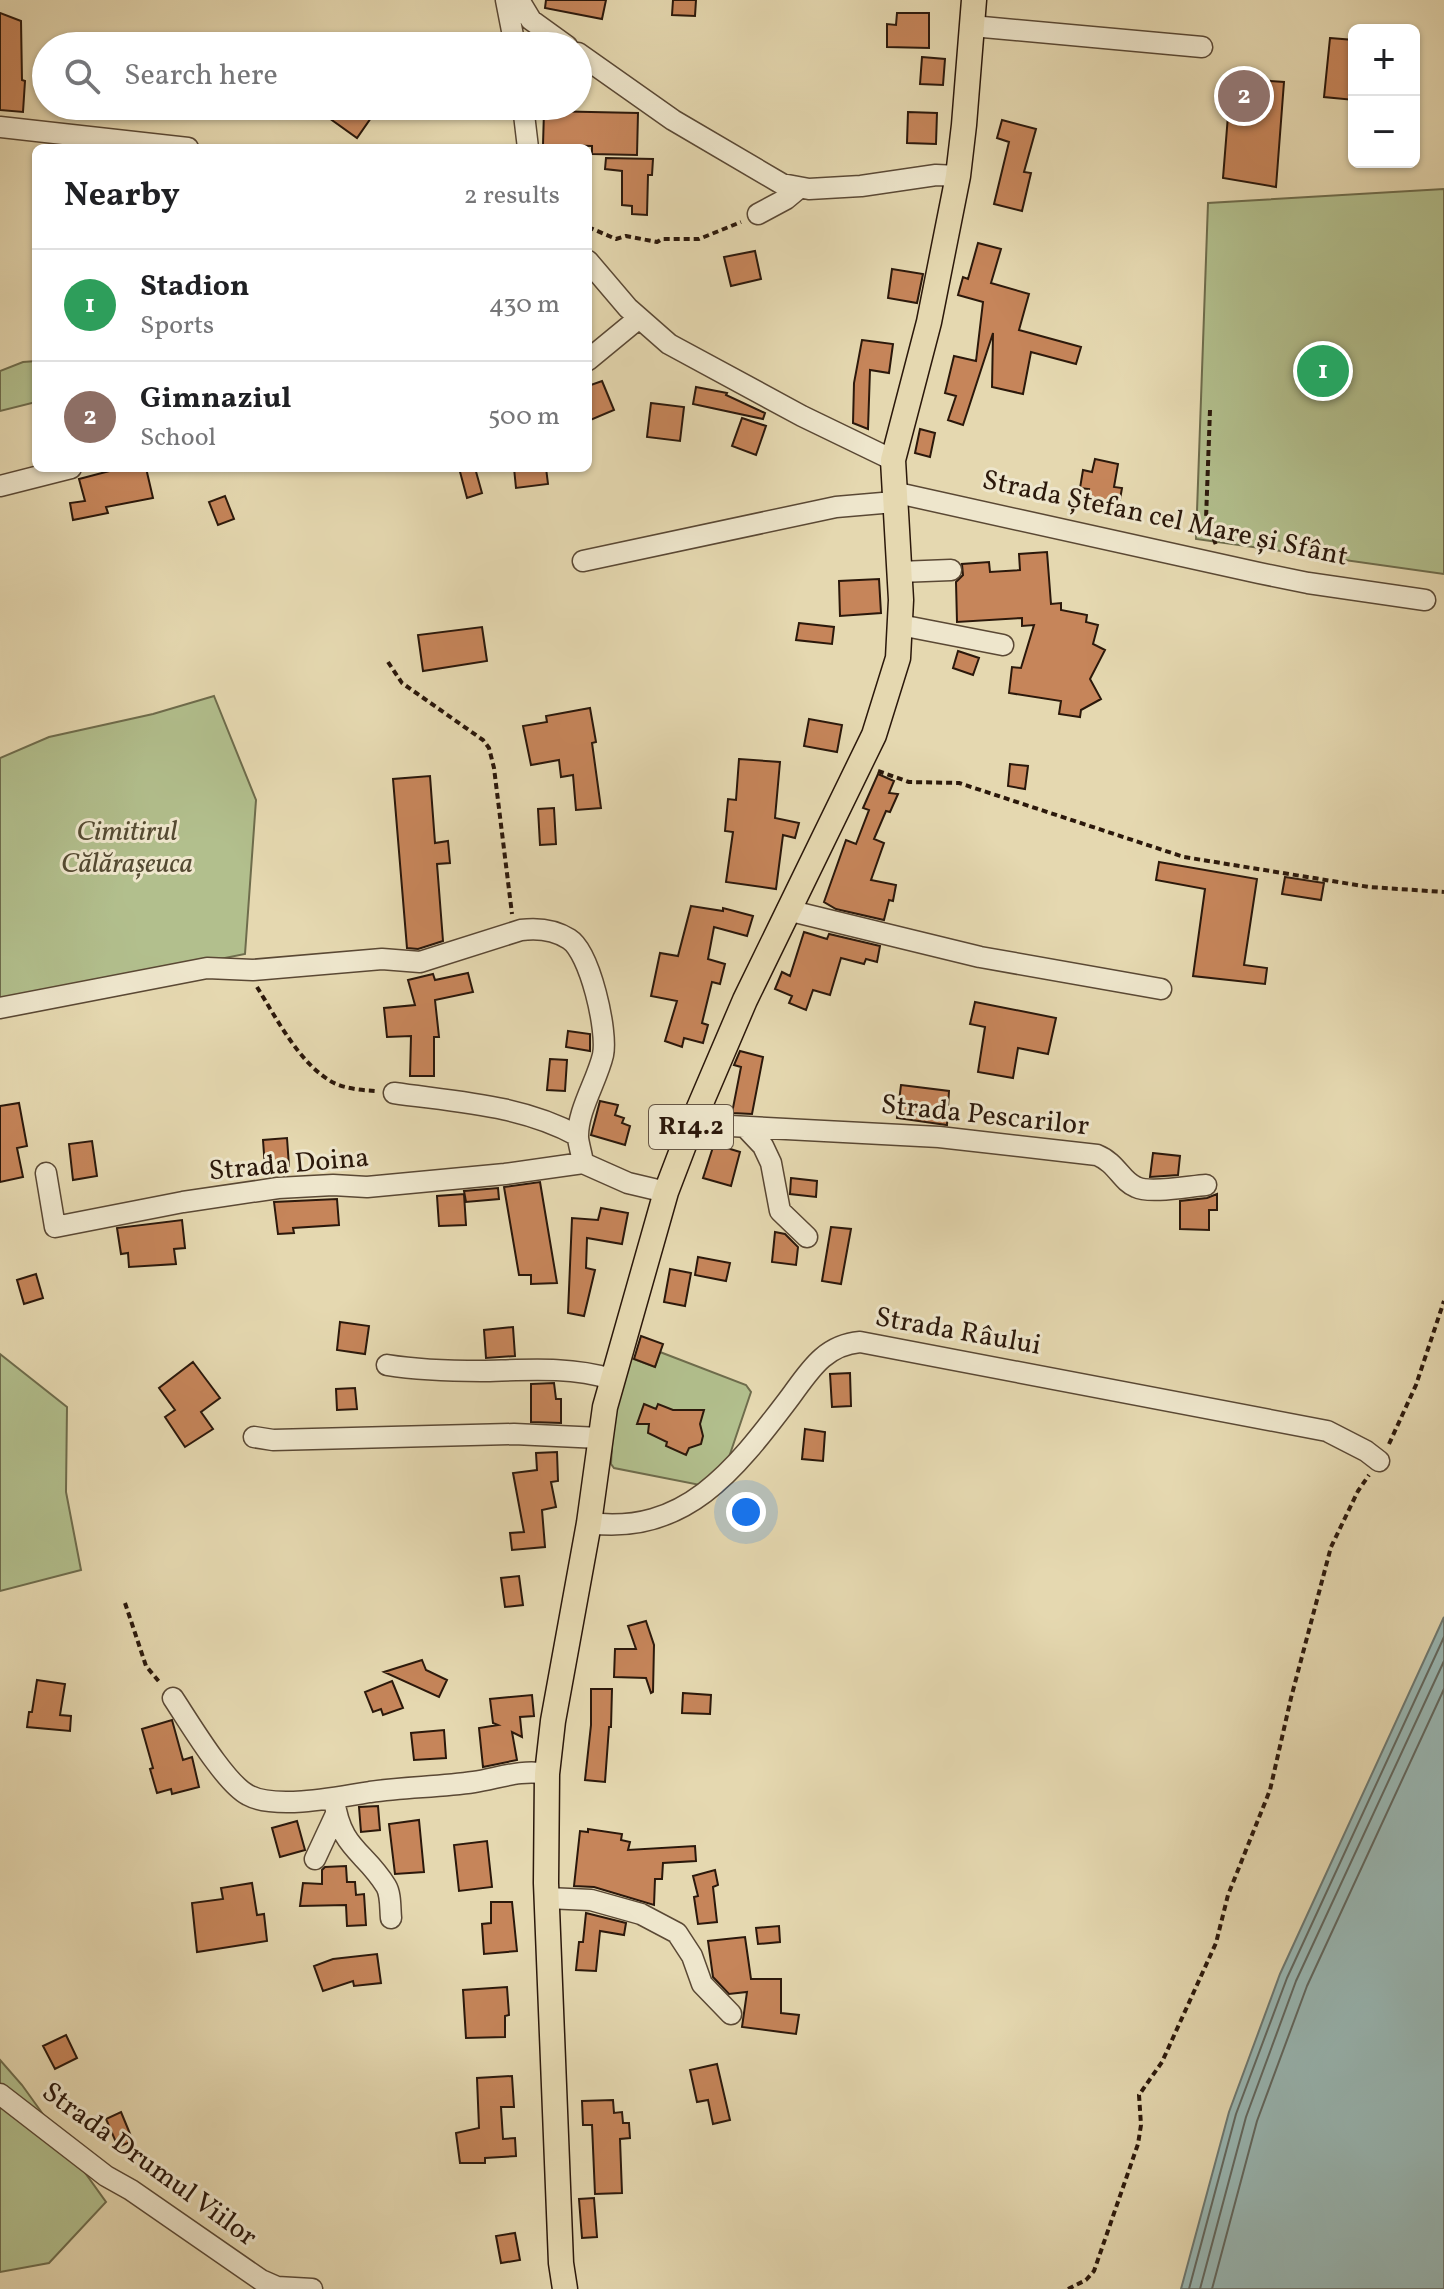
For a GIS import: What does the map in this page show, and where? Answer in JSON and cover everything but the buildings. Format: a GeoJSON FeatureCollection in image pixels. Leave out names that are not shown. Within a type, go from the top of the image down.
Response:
{"type":"FeatureCollection","features":[{"type":"Feature","properties":{"kind":"main road","name":"R14.2"},"geometry":{"type":"LineString","coordinates":[[565,2289],[561,2263],[547,1898],[547,1774],[600,1438],[612,1379],[666,1192],[692,1124],[787,910],[861,764],[891,686],[898,658],[900,625],[893,460],[929,322],[958,176],[974,0]]}},
{"type":"Feature","properties":{"kind":"street"},"geometry":{"type":"LineString","coordinates":[[506,0],[512,32]]}},
{"type":"Feature","properties":{"kind":"street"},"geometry":{"type":"LineString","coordinates":[[519,0],[531,20],[548,32]]}},
{"type":"Feature","properties":{"kind":"street"},"geometry":{"type":"LineString","coordinates":[[972,26],[1202,47]]}},
{"type":"Feature","properties":{"kind":"street"},"geometry":{"type":"LineString","coordinates":[[592,63],[673,120],[782,184],[798,189],[861,186],[936,175],[958,176]]}},
{"type":"Feature","properties":{"kind":"street"},"geometry":{"type":"LineString","coordinates":[[525,120],[528,144]]}},
{"type":"Feature","properties":{"kind":"street"},"geometry":{"type":"LineString","coordinates":[[0,127],[152,144]]}},
{"type":"Feature","properties":{"kind":"street"},"geometry":{"type":"LineString","coordinates":[[758,214],[798,189]]}},
{"type":"Feature","properties":{"kind":"street"},"geometry":{"type":"LineString","coordinates":[[592,265],[639,318],[669,344],[802,416],[893,460]]}},
{"type":"Feature","properties":{"kind":"street"},"geometry":{"type":"LineString","coordinates":[[592,357],[639,318]]}},
{"type":"Feature","properties":{"kind":"street"},"geometry":{"type":"LineString","coordinates":[[0,486],[55,472]]}},
{"type":"Feature","properties":{"kind":"street","name":"Strada Ștefan cel Mare și Sfânt"},"geometry":{"type":"LineString","coordinates":[[583,561],[894,497],[1308,583],[1425,600]]}},
{"type":"Feature","properties":{"kind":"street"},"geometry":{"type":"LineString","coordinates":[[899,572],[951,570]]}},
{"type":"Feature","properties":{"kind":"street"},"geometry":{"type":"LineString","coordinates":[[900,625],[1003,645]]}},
{"type":"Feature","properties":{"kind":"street"},"geometry":{"type":"LineString","coordinates":[[787,910],[980,957],[1161,989]]}},
{"type":"Feature","properties":{"kind":"street"},"geometry":{"type":"LineString","coordinates":[[0,1008],[207,968],[253,970],[382,959],[420,962],[521,930],[544,930],[572,940],[594,986],[604,1026],[603,1055],[578,1136],[583,1163],[628,1183],[666,1192]]}},
{"type":"Feature","properties":{"kind":"street"},"geometry":{"type":"LineString","coordinates":[[394,1093],[525,1113],[554,1122],[578,1136]]}},
{"type":"Feature","properties":{"kind":"street","name":"Strada Pescarilor"},"geometry":{"type":"LineString","coordinates":[[692,1124],[939,1137],[1097,1155],[1114,1165],[1135,1187],[1206,1185]]}},
{"type":"Feature","properties":{"kind":"street"},"geometry":{"type":"LineString","coordinates":[[746,1128],[763,1146],[771,1163],[780,1211],[807,1237]]}},
{"type":"Feature","properties":{"kind":"street","name":"Strada Doina"},"geometry":{"type":"LineString","coordinates":[[46,1173],[55,1227],[183,1202],[278,1188],[367,1187],[583,1163]]}},
{"type":"Feature","properties":{"kind":"street","name":"Strada Râului"},"geometry":{"type":"LineString","coordinates":[[589,1523],[628,1526],[669,1515],[709,1492],[816,1362],[837,1346],[860,1342],[1327,1431],[1379,1461]]}},
{"type":"Feature","properties":{"kind":"street"},"geometry":{"type":"LineString","coordinates":[[387,1365],[468,1371],[545,1368],[612,1379]]}},
{"type":"Feature","properties":{"kind":"street"},"geometry":{"type":"LineString","coordinates":[[254,1437],[273,1440],[514,1434],[600,1438]]}},
{"type":"Feature","properties":{"kind":"street"},"geometry":{"type":"LineString","coordinates":[[173,1698],[222,1769],[248,1796],[335,1806],[371,1792],[474,1782],[531,1771],[547,1774]]}},
{"type":"Feature","properties":{"kind":"street"},"geometry":{"type":"LineString","coordinates":[[315,1859],[335,1806]]}},
{"type":"Feature","properties":{"kind":"street"},"geometry":{"type":"LineString","coordinates":[[335,1806],[345,1840],[388,1888],[391,1918]]}},
{"type":"Feature","properties":{"kind":"street"},"geometry":{"type":"LineString","coordinates":[[547,1898],[591,1900],[641,1914],[677,1933],[692,1956],[702,1984],[731,2014]]}},
{"type":"Feature","properties":{"kind":"street","name":"Strada Drumul Viilor"},"geometry":{"type":"LineString","coordinates":[[0,2094],[106,2176],[261,2280],[277,2287],[312,2289]]}},
{"type":"Feature","properties":{"kind":"path"},"geometry":{"type":"LineString","coordinates":[[592,229],[616,239],[626,236],[657,242],[662,239],[699,239],[713,236],[758,214]]}},
{"type":"Feature","properties":{"kind":"path"},"geometry":{"type":"LineString","coordinates":[[1210,410],[1206,519],[1225,566]]}},
{"type":"Feature","properties":{"kind":"path"},"geometry":{"type":"LineString","coordinates":[[388,662],[402,683],[483,740],[489,748],[511,912],[521,930]]}},
{"type":"Feature","properties":{"kind":"path"},"geometry":{"type":"LineString","coordinates":[[861,764],[909,782],[959,783],[1184,857],[1369,887],[1444,892]]}},
{"type":"Feature","properties":{"kind":"path"},"geometry":{"type":"LineString","coordinates":[[253,970],[253,982],[317,1071],[334,1084],[394,1093]]}},
{"type":"Feature","properties":{"kind":"path"},"geometry":{"type":"LineString","coordinates":[[1068,2289],[1086,2280],[1094,2271],[1138,2144],[1141,2125],[1139,2095],[1162,2062],[1216,1943],[1228,1895],[1270,1790],[1331,1547],[1358,1491],[1379,1461],[1416,1385],[1444,1301]]}},
{"type":"Feature","properties":{"kind":"path"},"geometry":{"type":"LineString","coordinates":[[125,1603],[146,1666],[173,1698]]}},
{"type":"Feature","properties":{"kind":"green space"},"geometry":{"type":"Polygon","coordinates":[[[1444,189],[1444,574],[1196,539],[1208,203],[1444,189]]]}},
{"type":"Feature","properties":{"kind":"green space"},"geometry":{"type":"Polygon","coordinates":[[[32,361],[32,403],[0,411],[0,371],[32,361]]]}},
{"type":"Feature","properties":{"kind":"green space","name":"Cimitirul Călărașeuca"},"geometry":{"type":"Polygon","coordinates":[[[214,696],[256,800],[245,954],[0,1003],[0,758],[49,737],[153,714],[214,696]]]}},
{"type":"Feature","properties":{"kind":"green space"},"geometry":{"type":"Polygon","coordinates":[[[660,1352],[746,1385],[751,1392],[726,1466],[705,1486],[614,1468],[611,1464],[614,1408],[631,1358],[655,1367],[660,1352]]]}},
{"type":"Feature","properties":{"kind":"green space"},"geometry":{"type":"Polygon","coordinates":[[[0,1354],[67,1407],[66,1492],[81,1570],[0,1591],[0,1354]]]}},
{"type":"Feature","properties":{"kind":"green space"},"geometry":{"type":"Polygon","coordinates":[[[0,2060],[22,2085],[106,2202],[49,2263],[0,2272],[0,2060]]]}},
{"type":"Feature","properties":{"kind":"water"},"geometry":{"type":"Polygon","coordinates":[[[1444,1617],[1444,2289],[1181,2289],[1229,2112],[1280,1974],[1444,1617]]]}},
{"type":"Feature","properties":{"kind":"place","name":"Gimnaziul"},"geometry":{"type":"Point","coordinates":[1244,96]}},
{"type":"Feature","properties":{"kind":"place","name":"Stadion"},"geometry":{"type":"Point","coordinates":[1323,371]}}]}
